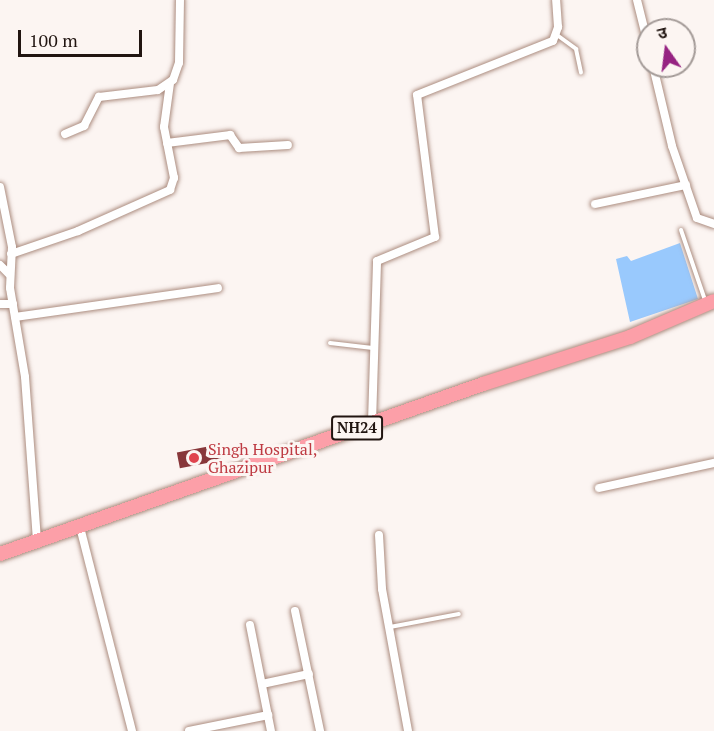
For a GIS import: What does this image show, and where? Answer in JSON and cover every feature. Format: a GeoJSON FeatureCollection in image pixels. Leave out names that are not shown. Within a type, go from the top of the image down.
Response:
{"type":"FeatureCollection","features":[{"type":"Feature","properties":{"kind":"highway","name":"NH24"},"geometry":{"type":"LineString","coordinates":[[0,555],[372,423],[630,337],[710,302]]}},
{"type":"Feature","properties":{"kind":"street"},"geometry":{"type":"LineString","coordinates":[[11,254],[165,194],[173,185],[174,178],[164,127],[170,83],[179,63],[180,0]]}},
{"type":"Feature","properties":{"kind":"street"},"geometry":{"type":"LineString","coordinates":[[372,423],[376,261],[435,237],[417,95],[547,45],[557,35],[556,0]]}},
{"type":"Feature","properties":{"kind":"street"},"geometry":{"type":"LineString","coordinates":[[637,0],[642,18]]}},
{"type":"Feature","properties":{"kind":"street"},"geometry":{"type":"LineString","coordinates":[[656,78],[697,218],[714,224]]}},
{"type":"Feature","properties":{"kind":"street"},"geometry":{"type":"LineString","coordinates":[[65,134],[84,126],[99,97],[158,90],[170,83]]}},
{"type":"Feature","properties":{"kind":"street"},"geometry":{"type":"LineString","coordinates":[[167,143],[230,135],[239,148],[288,145]]}},
{"type":"Feature","properties":{"kind":"street"},"geometry":{"type":"LineString","coordinates":[[594,204],[686,185]]}},
{"type":"Feature","properties":{"kind":"street"},"geometry":{"type":"LineString","coordinates":[[0,187],[11,254],[10,275],[13,304],[25,377],[38,542]]}},
{"type":"Feature","properties":{"kind":"street"},"geometry":{"type":"LineString","coordinates":[[0,265],[10,275]]}},
{"type":"Feature","properties":{"kind":"street"},"geometry":{"type":"LineString","coordinates":[[15,317],[218,288]]}},
{"type":"Feature","properties":{"kind":"street"},"geometry":{"type":"LineString","coordinates":[[0,304],[13,304]]}},
{"type":"Feature","properties":{"kind":"street"},"geometry":{"type":"LineString","coordinates":[[599,488],[714,463]]}},
{"type":"Feature","properties":{"kind":"street"},"geometry":{"type":"LineString","coordinates":[[80,527],[132,731]]}},
{"type":"Feature","properties":{"kind":"street"},"geometry":{"type":"LineString","coordinates":[[379,535],[381,578],[408,731]]}},
{"type":"Feature","properties":{"kind":"street"},"geometry":{"type":"LineString","coordinates":[[295,611],[320,731]]}},
{"type":"Feature","properties":{"kind":"street"},"geometry":{"type":"LineString","coordinates":[[250,625],[271,731]]}},
{"type":"Feature","properties":{"kind":"street"},"geometry":{"type":"LineString","coordinates":[[262,684],[309,674]]}},
{"type":"Feature","properties":{"kind":"street"},"geometry":{"type":"LineString","coordinates":[[189,731],[268,715]]}},
{"type":"Feature","properties":{"kind":"lane"},"geometry":{"type":"LineString","coordinates":[[557,35],[576,49],[581,72]]}},
{"type":"Feature","properties":{"kind":"lane"},"geometry":{"type":"LineString","coordinates":[[681,230],[710,302]]}},
{"type":"Feature","properties":{"kind":"lane"},"geometry":{"type":"LineString","coordinates":[[330,343],[373,348]]}},
{"type":"Feature","properties":{"kind":"lane"},"geometry":{"type":"LineString","coordinates":[[389,628],[459,614]]}},
{"type":"Feature","properties":{"kind":"water"},"geometry":{"type":"Polygon","coordinates":[[[680,243],[698,299],[630,322],[616,259],[627,256],[631,261],[680,243]]]}},
{"type":"Feature","properties":{"kind":"building"},"geometry":{"type":"Polygon","coordinates":[[[221,444],[224,460],[180,468],[177,453],[221,444]]]}},
{"type":"Feature","properties":{"kind":"place","name":"Singh Hospital, Ghazipur"},"geometry":{"type":"Point","coordinates":[194,458]}}]}
